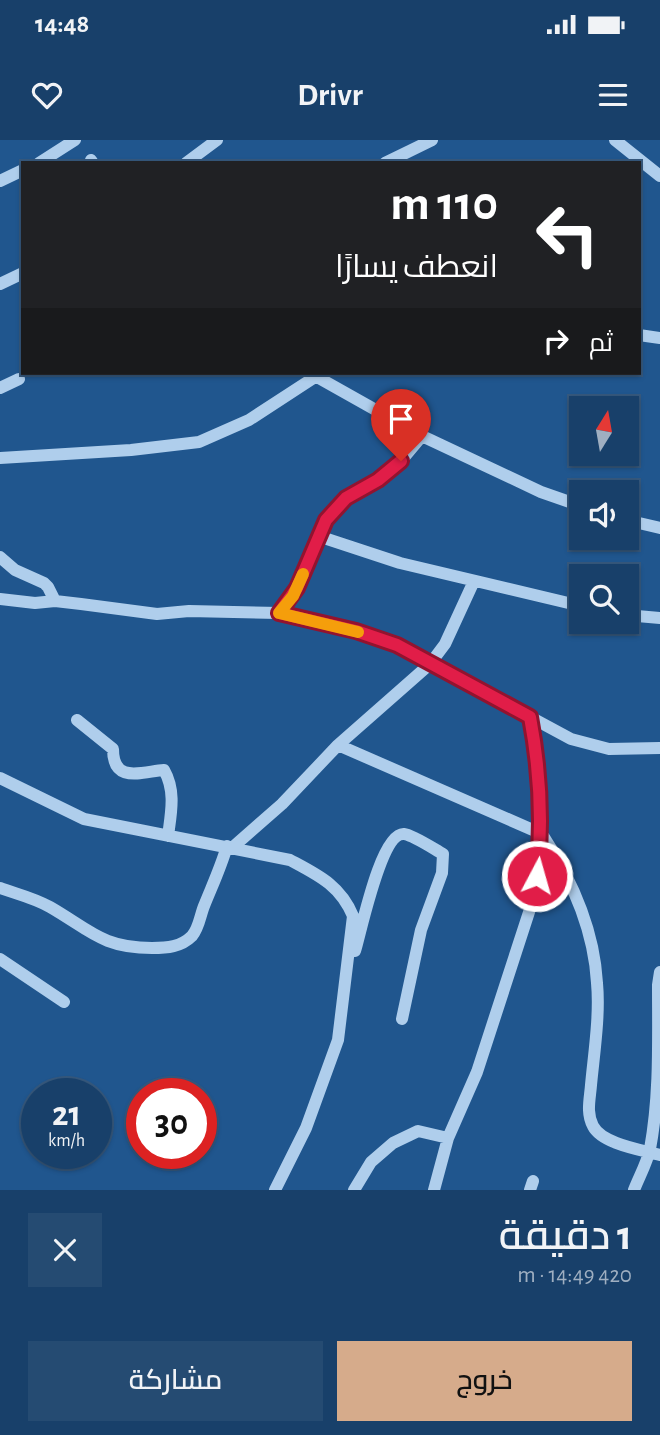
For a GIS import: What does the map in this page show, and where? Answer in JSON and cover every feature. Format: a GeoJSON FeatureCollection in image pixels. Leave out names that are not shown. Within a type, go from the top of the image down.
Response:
{"type":"FeatureCollection","features":[{"type":"Feature","properties":{"kind":"street"},"geometry":{"type":"LineString","coordinates":[[41,161],[75,140]]}},
{"type":"Feature","properties":{"kind":"street"},"geometry":{"type":"LineString","coordinates":[[189,161],[217,140]]}},
{"type":"Feature","properties":{"kind":"street"},"geometry":{"type":"LineString","coordinates":[[389,161],[432,140]]}},
{"type":"Feature","properties":{"kind":"street"},"geometry":{"type":"LineString","coordinates":[[615,140],[660,176]]}},
{"type":"Feature","properties":{"kind":"street"},"geometry":{"type":"LineString","coordinates":[[408,152],[416,161]]}},
{"type":"Feature","properties":{"kind":"street"},"geometry":{"type":"LineString","coordinates":[[0,181],[21,171]]}},
{"type":"Feature","properties":{"kind":"street"},"geometry":{"type":"LineString","coordinates":[[0,284],[21,274]]}},
{"type":"Feature","properties":{"kind":"street"},"geometry":{"type":"LineString","coordinates":[[641,335],[660,338]]}},
{"type":"Feature","properties":{"kind":"street"},"geometry":{"type":"LineString","coordinates":[[0,458],[119,451],[199,442],[249,420],[313,375],[422,436],[541,492],[569,502]]}},
{"type":"Feature","properties":{"kind":"street"},"geometry":{"type":"LineString","coordinates":[[0,388],[19,379]]}},
{"type":"Feature","properties":{"kind":"street"},"geometry":{"type":"LineString","coordinates":[[279,613],[297,588],[326,520],[346,498],[378,480],[401,461],[422,436]]}},
{"type":"Feature","properties":{"kind":"street"},"geometry":{"type":"LineString","coordinates":[[639,523],[660,528]]}},
{"type":"Feature","properties":{"kind":"street"},"geometry":{"type":"LineString","coordinates":[[318,536],[400,563],[569,603]]}},
{"type":"Feature","properties":{"kind":"street"},"geometry":{"type":"LineString","coordinates":[[0,557],[15,570],[44,583],[55,601]]}},
{"type":"Feature","properties":{"kind":"street"},"geometry":{"type":"LineString","coordinates":[[0,888],[29,896],[50,906],[89,933],[125,948],[165,948],[184,943],[196,930],[208,895],[230,847],[282,804],[338,745],[430,664],[444,644],[474,581]]}},
{"type":"Feature","properties":{"kind":"street"},"geometry":{"type":"LineString","coordinates":[[0,599],[35,603],[55,601],[157,614],[189,611],[279,613],[356,631],[387,642],[570,739],[609,748],[660,748]]}},
{"type":"Feature","properties":{"kind":"street"},"geometry":{"type":"LineString","coordinates":[[656,618],[660,630]]}},
{"type":"Feature","properties":{"kind":"street"},"geometry":{"type":"LineString","coordinates":[[434,1190],[448,1138],[477,1072],[531,906],[542,834],[538,760],[530,717]]}},
{"type":"Feature","properties":{"kind":"street"},"geometry":{"type":"LineString","coordinates":[[77,720],[113,749],[118,769],[131,774],[164,771],[170,781],[172,795],[168,836]]}},
{"type":"Feature","properties":{"kind":"street"},"geometry":{"type":"LineString","coordinates":[[338,745],[542,834],[558,859],[582,912],[594,954],[598,985],[588,1115],[598,1134],[617,1143],[655,1154]]}},
{"type":"Feature","properties":{"kind":"street"},"geometry":{"type":"LineString","coordinates":[[0,778],[84,819],[290,860],[318,875],[346,899],[353,916],[338,1040],[311,1117],[275,1190]]}},
{"type":"Feature","properties":{"kind":"street"},"geometry":{"type":"LineString","coordinates":[[348,972],[377,872],[388,846],[396,836],[404,834],[443,854],[442,873],[421,930],[402,1019]]}},
{"type":"Feature","properties":{"kind":"street"},"geometry":{"type":"LineString","coordinates":[[0,959],[64,1002]]}},
{"type":"Feature","properties":{"kind":"street"},"geometry":{"type":"LineString","coordinates":[[634,1190],[655,1154],[660,1083],[660,972]]}},
{"type":"Feature","properties":{"kind":"street"},"geometry":{"type":"LineString","coordinates":[[354,1190],[371,1162],[394,1143],[418,1131],[448,1138]]}},
{"type":"Feature","properties":{"kind":"slow traffic"},"geometry":{"type":"LineString","coordinates":[[303,574],[293,596],[279,613],[358,632]]}},
{"type":"Feature","properties":{"kind":"route"},"geometry":{"type":"LineString","coordinates":[[401,461],[378,480],[346,498],[326,520],[293,596],[279,613],[356,631],[397,645],[530,717],[540,780],[542,834],[537,876]]}}]}
